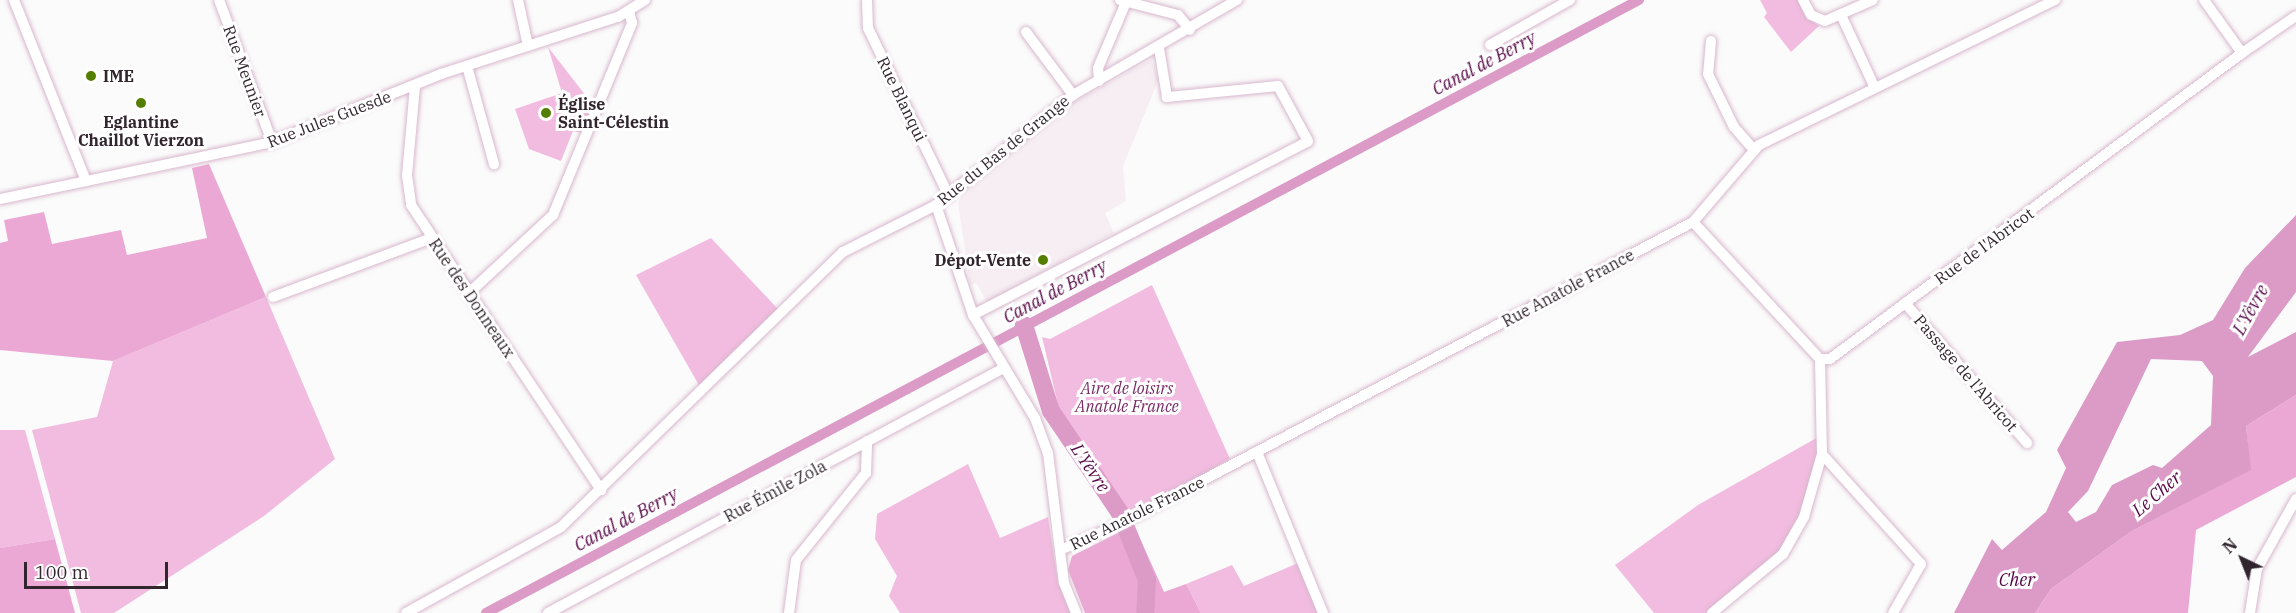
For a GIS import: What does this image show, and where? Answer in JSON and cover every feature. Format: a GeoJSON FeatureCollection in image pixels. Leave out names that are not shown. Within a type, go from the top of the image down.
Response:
{"type":"FeatureCollection","features":[{"type":"Feature","properties":{"kind":"street"},"geometry":{"type":"LineString","coordinates":[[14,0],[86,181]]}},
{"type":"Feature","properties":{"kind":"street","name":"Rue Meunier"},"geometry":{"type":"LineString","coordinates":[[219,0],[272,142]]}},
{"type":"Feature","properties":{"kind":"street"},"geometry":{"type":"LineString","coordinates":[[518,0],[528,46]]}},
{"type":"Feature","properties":{"kind":"street","name":"Rue Jules Guesde"},"geometry":{"type":"LineString","coordinates":[[0,199],[272,142],[467,66],[629,11],[645,0]]}},
{"type":"Feature","properties":{"kind":"street","name":"Rue Blanqui"},"geometry":{"type":"LineString","coordinates":[[867,0],[868,28],[949,196]]}},
{"type":"Feature","properties":{"kind":"street","name":"Rue du Bas de Grange"},"geometry":{"type":"LineString","coordinates":[[406,613],[534,546],[601,490],[843,252],[936,205],[1072,95],[1159,48],[1237,0]]}},
{"type":"Feature","properties":{"kind":"street"},"geometry":{"type":"LineString","coordinates":[[1490,45],[1570,0]]}},
{"type":"Feature","properties":{"kind":"street"},"geometry":{"type":"LineString","coordinates":[[1803,0],[1812,15],[1825,21],[1842,17],[1873,0]]}},
{"type":"Feature","properties":{"kind":"street","name":"Rue Anatole France"},"geometry":{"type":"LineString","coordinates":[[1060,549],[1134,517],[1693,222],[1754,150],[2055,0]]}},
{"type":"Feature","properties":{"kind":"street"},"geometry":{"type":"LineString","coordinates":[[2204,0],[2242,53]]}},
{"type":"Feature","properties":{"kind":"street"},"geometry":{"type":"LineString","coordinates":[[1099,81],[1098,68],[1123,1],[1178,15],[1190,30]]}},
{"type":"Feature","properties":{"kind":"street"},"geometry":{"type":"LineString","coordinates":[[469,293],[553,215],[632,23],[629,11]]}},
{"type":"Feature","properties":{"kind":"street","name":"Rue de l'Abricot"},"geometry":{"type":"LineString","coordinates":[[1820,359],[1830,359],[2242,53],[2296,16]]}},
{"type":"Feature","properties":{"kind":"street"},"geometry":{"type":"LineString","coordinates":[[1842,17],[1875,88]]}},
{"type":"Feature","properties":{"kind":"street"},"geometry":{"type":"LineString","coordinates":[[1026,32],[1072,95]]}},
{"type":"Feature","properties":{"kind":"street"},"geometry":{"type":"LineString","coordinates":[[1711,41],[1708,74],[1734,128],[1754,150]]}},
{"type":"Feature","properties":{"kind":"street"},"geometry":{"type":"LineString","coordinates":[[973,315],[1308,141],[1278,86],[1167,96],[1159,48]]}},
{"type":"Feature","properties":{"kind":"street"},"geometry":{"type":"LineString","coordinates":[[467,66],[494,164]]}},
{"type":"Feature","properties":{"kind":"street","name":"Rue des Donneaux"},"geometry":{"type":"LineString","coordinates":[[416,86],[407,175],[411,205],[601,490]]}},
{"type":"Feature","properties":{"kind":"street"},"geometry":{"type":"LineString","coordinates":[[936,205],[973,315],[1002,369],[1035,418],[1048,453],[1060,549],[1076,613]]}},
{"type":"Feature","properties":{"kind":"street"},"geometry":{"type":"LineString","coordinates":[[1693,222],[1820,359],[1822,454],[1804,517],[1783,554],[1712,613]]}},
{"type":"Feature","properties":{"kind":"street"},"geometry":{"type":"LineString","coordinates":[[273,297],[432,238]]}},
{"type":"Feature","properties":{"kind":"street","name":"Passage de l'Abricot"},"geometry":{"type":"LineString","coordinates":[[1905,303],[2026,443]]}},
{"type":"Feature","properties":{"kind":"street","name":"Rue Émile Zola"},"geometry":{"type":"LineString","coordinates":[[548,613],[1002,369]]}},
{"type":"Feature","properties":{"kind":"street"},"geometry":{"type":"LineString","coordinates":[[789,613],[796,560],[866,473],[867,441]]}},
{"type":"Feature","properties":{"kind":"street"},"geometry":{"type":"LineString","coordinates":[[1257,452],[1323,613]]}},
{"type":"Feature","properties":{"kind":"street"},"geometry":{"type":"LineString","coordinates":[[1822,454],[1921,564],[1893,613]]}},
{"type":"Feature","properties":{"kind":"street"},"geometry":{"type":"LineString","coordinates":[[2250,613],[2257,569],[2296,499]]}},
{"type":"Feature","properties":{"kind":"shaded area"},"geometry":{"type":"Polygon","coordinates":[[[1151,59],[1159,79],[1123,166],[1126,201],[1105,213],[1114,233],[987,302],[976,283],[970,285],[958,203],[966,188],[1070,105],[1151,59]]]}},
{"type":"Feature","properties":{"kind":"shaded area"},"geometry":{"type":"Polygon","coordinates":[[[209,164],[266,297],[113,361],[0,350],[0,243],[8,241],[4,220],[44,212],[52,244],[121,230],[127,255],[207,238],[192,168],[209,164]]]}},
{"type":"Feature","properties":{"kind":"shaded area"},"geometry":{"type":"Polygon","coordinates":[[[2296,395],[2296,477],[2196,530],[2188,613],[2035,613],[2051,589],[2132,531],[2250,470],[2246,426],[2296,395]]]}},
{"type":"Feature","properties":{"kind":"shaded area"},"geometry":{"type":"Polygon","coordinates":[[[1134,525],[1164,592],[1186,584],[1201,613],[1085,613],[1068,570],[1072,556],[1134,525]]]}},
{"type":"Feature","properties":{"kind":"shaded area"},"geometry":{"type":"Polygon","coordinates":[[[55,539],[75,613],[0,613],[0,548],[55,539]]]}},
{"type":"Feature","properties":{"kind":"green space"},"geometry":{"type":"Polygon","coordinates":[[[1760,0],[1798,0],[1805,16],[1819,26],[1791,52],[1764,17],[1767,13],[1760,0]]]}},
{"type":"Feature","properties":{"kind":"green space"},"geometry":{"type":"Polygon","coordinates":[[[548,47],[593,105],[582,133],[573,131],[561,161],[529,149],[515,109],[562,93],[548,47]]]}},
{"type":"Feature","properties":{"kind":"green space"},"geometry":{"type":"Polygon","coordinates":[[[711,238],[778,309],[700,387],[636,275],[711,238]]]}},
{"type":"Feature","properties":{"kind":"green space","name":"Aire de loisirs Anatole France"},"geometry":{"type":"Polygon","coordinates":[[[1152,285],[1230,459],[1132,514],[1064,430],[1042,337],[1050,339],[1152,285]]]}},
{"type":"Feature","properties":{"kind":"green space"},"geometry":{"type":"Polygon","coordinates":[[[266,297],[335,459],[264,516],[114,613],[81,613],[32,430],[97,417],[113,361],[266,297]]]}},
{"type":"Feature","properties":{"kind":"green space"},"geometry":{"type":"Polygon","coordinates":[[[0,430],[25,430],[55,539],[0,548],[0,430]]]}},
{"type":"Feature","properties":{"kind":"green space"},"geometry":{"type":"Polygon","coordinates":[[[1820,436],[1821,450],[1802,516],[1781,553],[1710,613],[1654,613],[1615,565],[1698,505],[1820,436]]]}},
{"type":"Feature","properties":{"kind":"green space"},"geometry":{"type":"Polygon","coordinates":[[[968,464],[1000,538],[1048,517],[1058,582],[1071,613],[900,613],[889,596],[897,576],[875,539],[877,514],[968,464]]]}},
{"type":"Feature","properties":{"kind":"green space"},"geometry":{"type":"Polygon","coordinates":[[[1298,563],[1319,613],[1201,613],[1186,584],[1232,565],[1244,586],[1298,563]]]}},
{"type":"Feature","properties":{"kind":"water","name":"Cher"},"geometry":{"type":"Polygon","coordinates":[[[2296,215],[2296,292],[2248,357],[2296,332],[2296,395],[2246,426],[2251,470],[2132,531],[2051,589],[2035,613],[1954,613],[1992,539],[2002,550],[2046,512],[2066,468],[2057,450],[2117,342],[2180,335],[2213,320],[2245,268],[2296,215]],[[2151,359],[2088,491],[2068,512],[2076,522],[2096,512],[2112,485],[2153,465],[2162,468],[2211,425],[2213,376],[2202,361],[2151,359]]]}},
{"type":"Feature","properties":{"kind":"waterway","name":"Canal de Berry"},"geometry":{"type":"LineString","coordinates":[[486,613],[1639,0]]}},
{"type":"Feature","properties":{"kind":"waterway","name":"L'Yèvre"},"geometry":{"type":"LineString","coordinates":[[1024,325],[1051,411],[1120,513],[1147,580],[1145,613]]}},
{"type":"Feature","properties":{"kind":"place","name":"IME"},"geometry":{"type":"Point","coordinates":[91,76]}},
{"type":"Feature","properties":{"kind":"place","name":"Eglantine Chaillot Vierzon"},"geometry":{"type":"Point","coordinates":[141,103]}},
{"type":"Feature","properties":{"kind":"place","name":"Église Saint-Célestin"},"geometry":{"type":"Point","coordinates":[546,113]}},
{"type":"Feature","properties":{"kind":"place","name":"Dépot-Vente"},"geometry":{"type":"Point","coordinates":[1043,260]}},
{"type":"Feature","properties":{"kind":"water label","name":"Le Cher"},"geometry":{"type":"Point","coordinates":[2157,494]}}]}
